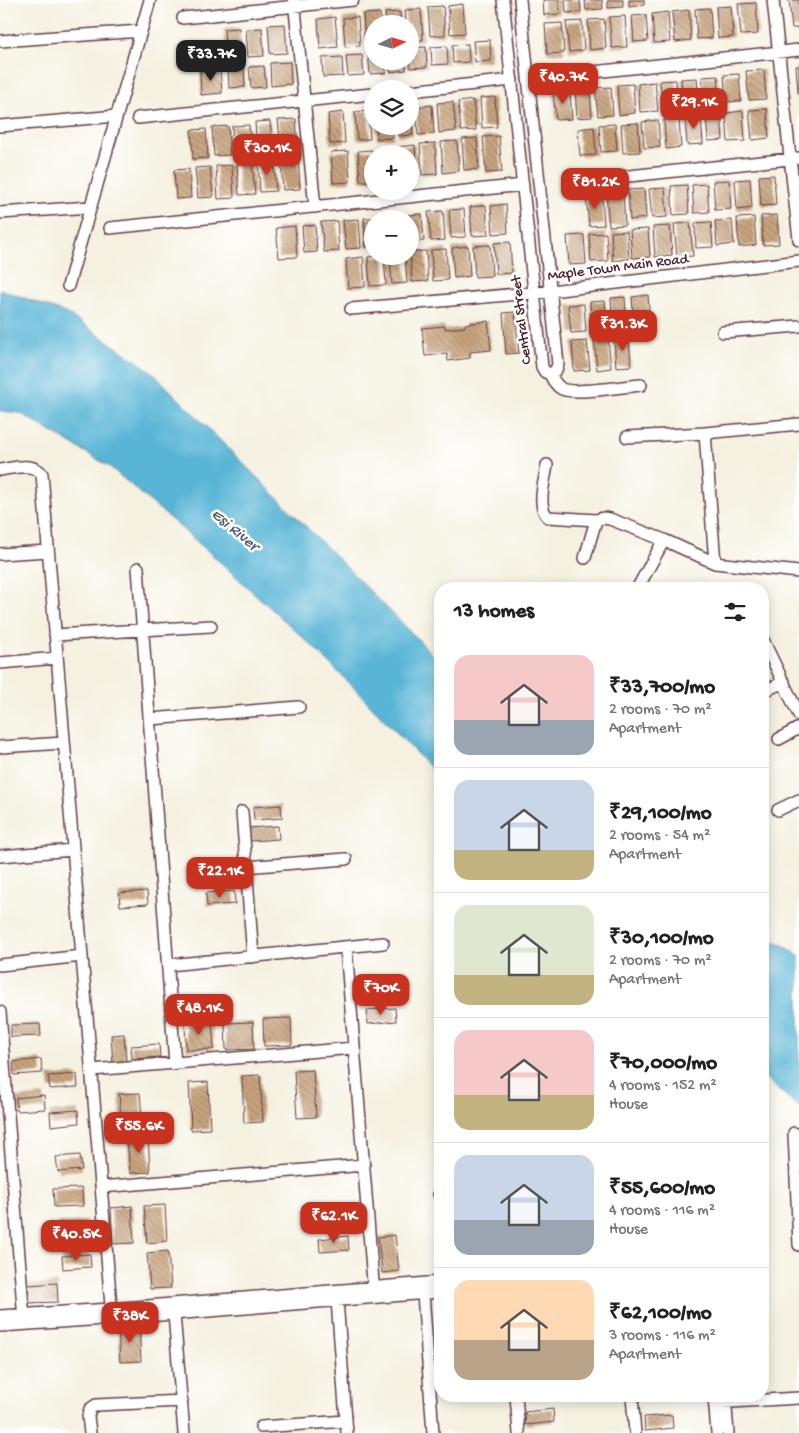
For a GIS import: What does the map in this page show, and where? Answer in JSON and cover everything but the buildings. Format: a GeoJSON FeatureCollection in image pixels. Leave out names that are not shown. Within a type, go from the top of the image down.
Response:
{"type":"FeatureCollection","features":[{"type":"Feature","properties":{"kind":"street"},"geometry":{"type":"LineString","coordinates":[[68,286],[150,0]]}},
{"type":"Feature","properties":{"kind":"street"},"geometry":{"type":"LineString","coordinates":[[183,18],[295,3],[352,0]]}},
{"type":"Feature","properties":{"kind":"street","name":"Central Street"},"geometry":{"type":"LineString","coordinates":[[503,0],[542,367],[545,372],[550,374],[556,370],[558,364],[520,0]]}},
{"type":"Feature","properties":{"kind":"street"},"geometry":{"type":"LineString","coordinates":[[773,0],[795,159],[799,240]]}},
{"type":"Feature","properties":{"kind":"street"},"geometry":{"type":"LineString","coordinates":[[295,3],[315,207]]}},
{"type":"Feature","properties":{"kind":"street"},"geometry":{"type":"LineString","coordinates":[[507,32],[523,30]]}},
{"type":"Feature","properties":{"kind":"street"},"geometry":{"type":"LineString","coordinates":[[0,41],[141,31]]}},
{"type":"Feature","properties":{"kind":"street"},"geometry":{"type":"LineString","coordinates":[[528,79],[799,50]]}},
{"type":"Feature","properties":{"kind":"street"},"geometry":{"type":"LineString","coordinates":[[419,90],[512,80]]}},
{"type":"Feature","properties":{"kind":"street"},"geometry":{"type":"LineString","coordinates":[[138,118],[364,95]]}},
{"type":"Feature","properties":{"kind":"street"},"geometry":{"type":"LineString","coordinates":[[0,126],[117,116]]}},
{"type":"Feature","properties":{"kind":"street"},"geometry":{"type":"LineString","coordinates":[[517,126],[534,125]]}},
{"type":"Feature","properties":{"kind":"street"},"geometry":{"type":"LineString","coordinates":[[582,180],[795,159]]}},
{"type":"Feature","properties":{"kind":"street"},"geometry":{"type":"LineString","coordinates":[[110,228],[523,185]]}},
{"type":"Feature","properties":{"kind":"street"},"geometry":{"type":"LineString","coordinates":[[0,213],[91,207]]}},
{"type":"Feature","properties":{"kind":"street","name":"Maple Town Main Road"},"geometry":{"type":"LineString","coordinates":[[351,309],[551,291],[799,261]]}},
{"type":"Feature","properties":{"kind":"street"},"geometry":{"type":"LineString","coordinates":[[723,332],[799,326]]}},
{"type":"Feature","properties":{"kind":"street"},"geometry":{"type":"LineString","coordinates":[[550,374],[554,382],[563,389],[576,391],[641,385]]}},
{"type":"Feature","properties":{"kind":"street"},"geometry":{"type":"LineString","coordinates":[[627,437],[799,424]]}},
{"type":"Feature","properties":{"kind":"street"},"geometry":{"type":"LineString","coordinates":[[705,432],[715,563]]}},
{"type":"Feature","properties":{"kind":"street"},"geometry":{"type":"LineString","coordinates":[[547,465],[542,505],[543,513],[548,517],[610,519],[664,540],[715,563],[799,572]]}},
{"type":"Feature","properties":{"kind":"street"},"geometry":{"type":"LineString","coordinates":[[0,470],[33,467],[42,474],[112,1314]]}},
{"type":"Feature","properties":{"kind":"street"},"geometry":{"type":"LineString","coordinates":[[585,558],[596,520]]}},
{"type":"Feature","properties":{"kind":"street"},"geometry":{"type":"LineString","coordinates":[[641,582],[664,540]]}},
{"type":"Feature","properties":{"kind":"street"},"geometry":{"type":"LineString","coordinates":[[0,554],[48,551]]}},
{"type":"Feature","properties":{"kind":"street"},"geometry":{"type":"LineString","coordinates":[[138,568],[175,1064]]}},
{"type":"Feature","properties":{"kind":"street"},"geometry":{"type":"LineString","coordinates":[[55,635],[211,626]]}},
{"type":"Feature","properties":{"kind":"street"},"geometry":{"type":"LineString","coordinates":[[769,652],[799,715]]}},
{"type":"Feature","properties":{"kind":"street"},"geometry":{"type":"LineString","coordinates":[[0,663],[57,658]]}},
{"type":"Feature","properties":{"kind":"street"},"geometry":{"type":"LineString","coordinates":[[769,689],[784,682]]}},
{"type":"Feature","properties":{"kind":"street"},"geometry":{"type":"LineString","coordinates":[[150,719],[299,707]]}},
{"type":"Feature","properties":{"kind":"street"},"geometry":{"type":"LineString","coordinates":[[779,739],[799,728]]}},
{"type":"Feature","properties":{"kind":"street"},"geometry":{"type":"LineString","coordinates":[[0,747],[64,743]]}},
{"type":"Feature","properties":{"kind":"street"},"geometry":{"type":"LineString","coordinates":[[778,810],[799,800]]}},
{"type":"Feature","properties":{"kind":"street"},"geometry":{"type":"LineString","coordinates":[[242,812],[253,957]]}},
{"type":"Feature","properties":{"kind":"street"},"geometry":{"type":"LineString","coordinates":[[0,856],[73,850]]}},
{"type":"Feature","properties":{"kind":"street"},"geometry":{"type":"LineString","coordinates":[[246,867],[346,859]]}},
{"type":"Feature","properties":{"kind":"street"},"geometry":{"type":"LineString","coordinates":[[169,965],[383,943]]}},
{"type":"Feature","properties":{"kind":"street"},"geometry":{"type":"LineString","coordinates":[[346,947],[374,1292]]}},
{"type":"Feature","properties":{"kind":"street"},"geometry":{"type":"LineString","coordinates":[[0,965],[82,956]]}},
{"type":"Feature","properties":{"kind":"street"},"geometry":{"type":"LineString","coordinates":[[0,1012],[2,1069],[13,1174],[24,1319]]}},
{"type":"Feature","properties":{"kind":"street"},"geometry":{"type":"LineString","coordinates":[[92,1070],[354,1048]]}},
{"type":"Feature","properties":{"kind":"street"},"geometry":{"type":"LineString","coordinates":[[794,1132],[799,1245]]}},
{"type":"Feature","properties":{"kind":"street"},"geometry":{"type":"LineString","coordinates":[[101,1187],[364,1165]]}},
{"type":"Feature","properties":{"kind":"street"},"geometry":{"type":"LineString","coordinates":[[0,1175],[13,1174]]}},
{"type":"Feature","properties":{"kind":"street"},"geometry":{"type":"LineString","coordinates":[[112,1314],[174,1314],[337,1300],[434,1283]]}},
{"type":"Feature","properties":{"kind":"street"},"geometry":{"type":"LineString","coordinates":[[0,1316],[24,1319],[112,1314],[374,1292],[434,1292]]}},
{"type":"Feature","properties":{"kind":"street"},"geometry":{"type":"LineString","coordinates":[[423,1293],[433,1433]]}},
{"type":"Feature","properties":{"kind":"street"},"geometry":{"type":"LineString","coordinates":[[337,1300],[347,1433]]}},
{"type":"Feature","properties":{"kind":"street"},"geometry":{"type":"LineString","coordinates":[[174,1314],[184,1433]]}},
{"type":"Feature","properties":{"kind":"street"},"geometry":{"type":"LineString","coordinates":[[0,1326],[24,1319]]}},
{"type":"Feature","properties":{"kind":"street"},"geometry":{"type":"LineString","coordinates":[[769,1399],[799,1398]]}},
{"type":"Feature","properties":{"kind":"street"},"geometry":{"type":"LineString","coordinates":[[90,1433],[88,1416],[90,1409],[96,1405],[182,1400]]}},
{"type":"Feature","properties":{"kind":"street"},"geometry":{"type":"LineString","coordinates":[[516,1402],[519,1433]]}},
{"type":"Feature","properties":{"kind":"street"},"geometry":{"type":"LineString","coordinates":[[632,1402],[635,1433]]}},
{"type":"Feature","properties":{"kind":"street"},"geometry":{"type":"LineString","coordinates":[[717,1433],[720,1402]]}},
{"type":"Feature","properties":{"kind":"street"},"geometry":{"type":"LineString","coordinates":[[720,1402],[728,1433]]}},
{"type":"Feature","properties":{"kind":"street"},"geometry":{"type":"LineString","coordinates":[[261,1427],[346,1421]]}},
{"type":"Feature","properties":{"kind":"water","name":"Esi River"},"geometry":{"type":"Polygon","coordinates":[[[0,289],[68,314],[151,371],[434,657],[434,772],[310,644],[209,552],[110,467],[20,413],[0,411],[0,289]]]}},
{"type":"Feature","properties":{"kind":"water"},"geometry":{"type":"Polygon","coordinates":[[[769,940],[783,945],[799,955],[799,1107],[769,1081],[769,940]]]}}]}
